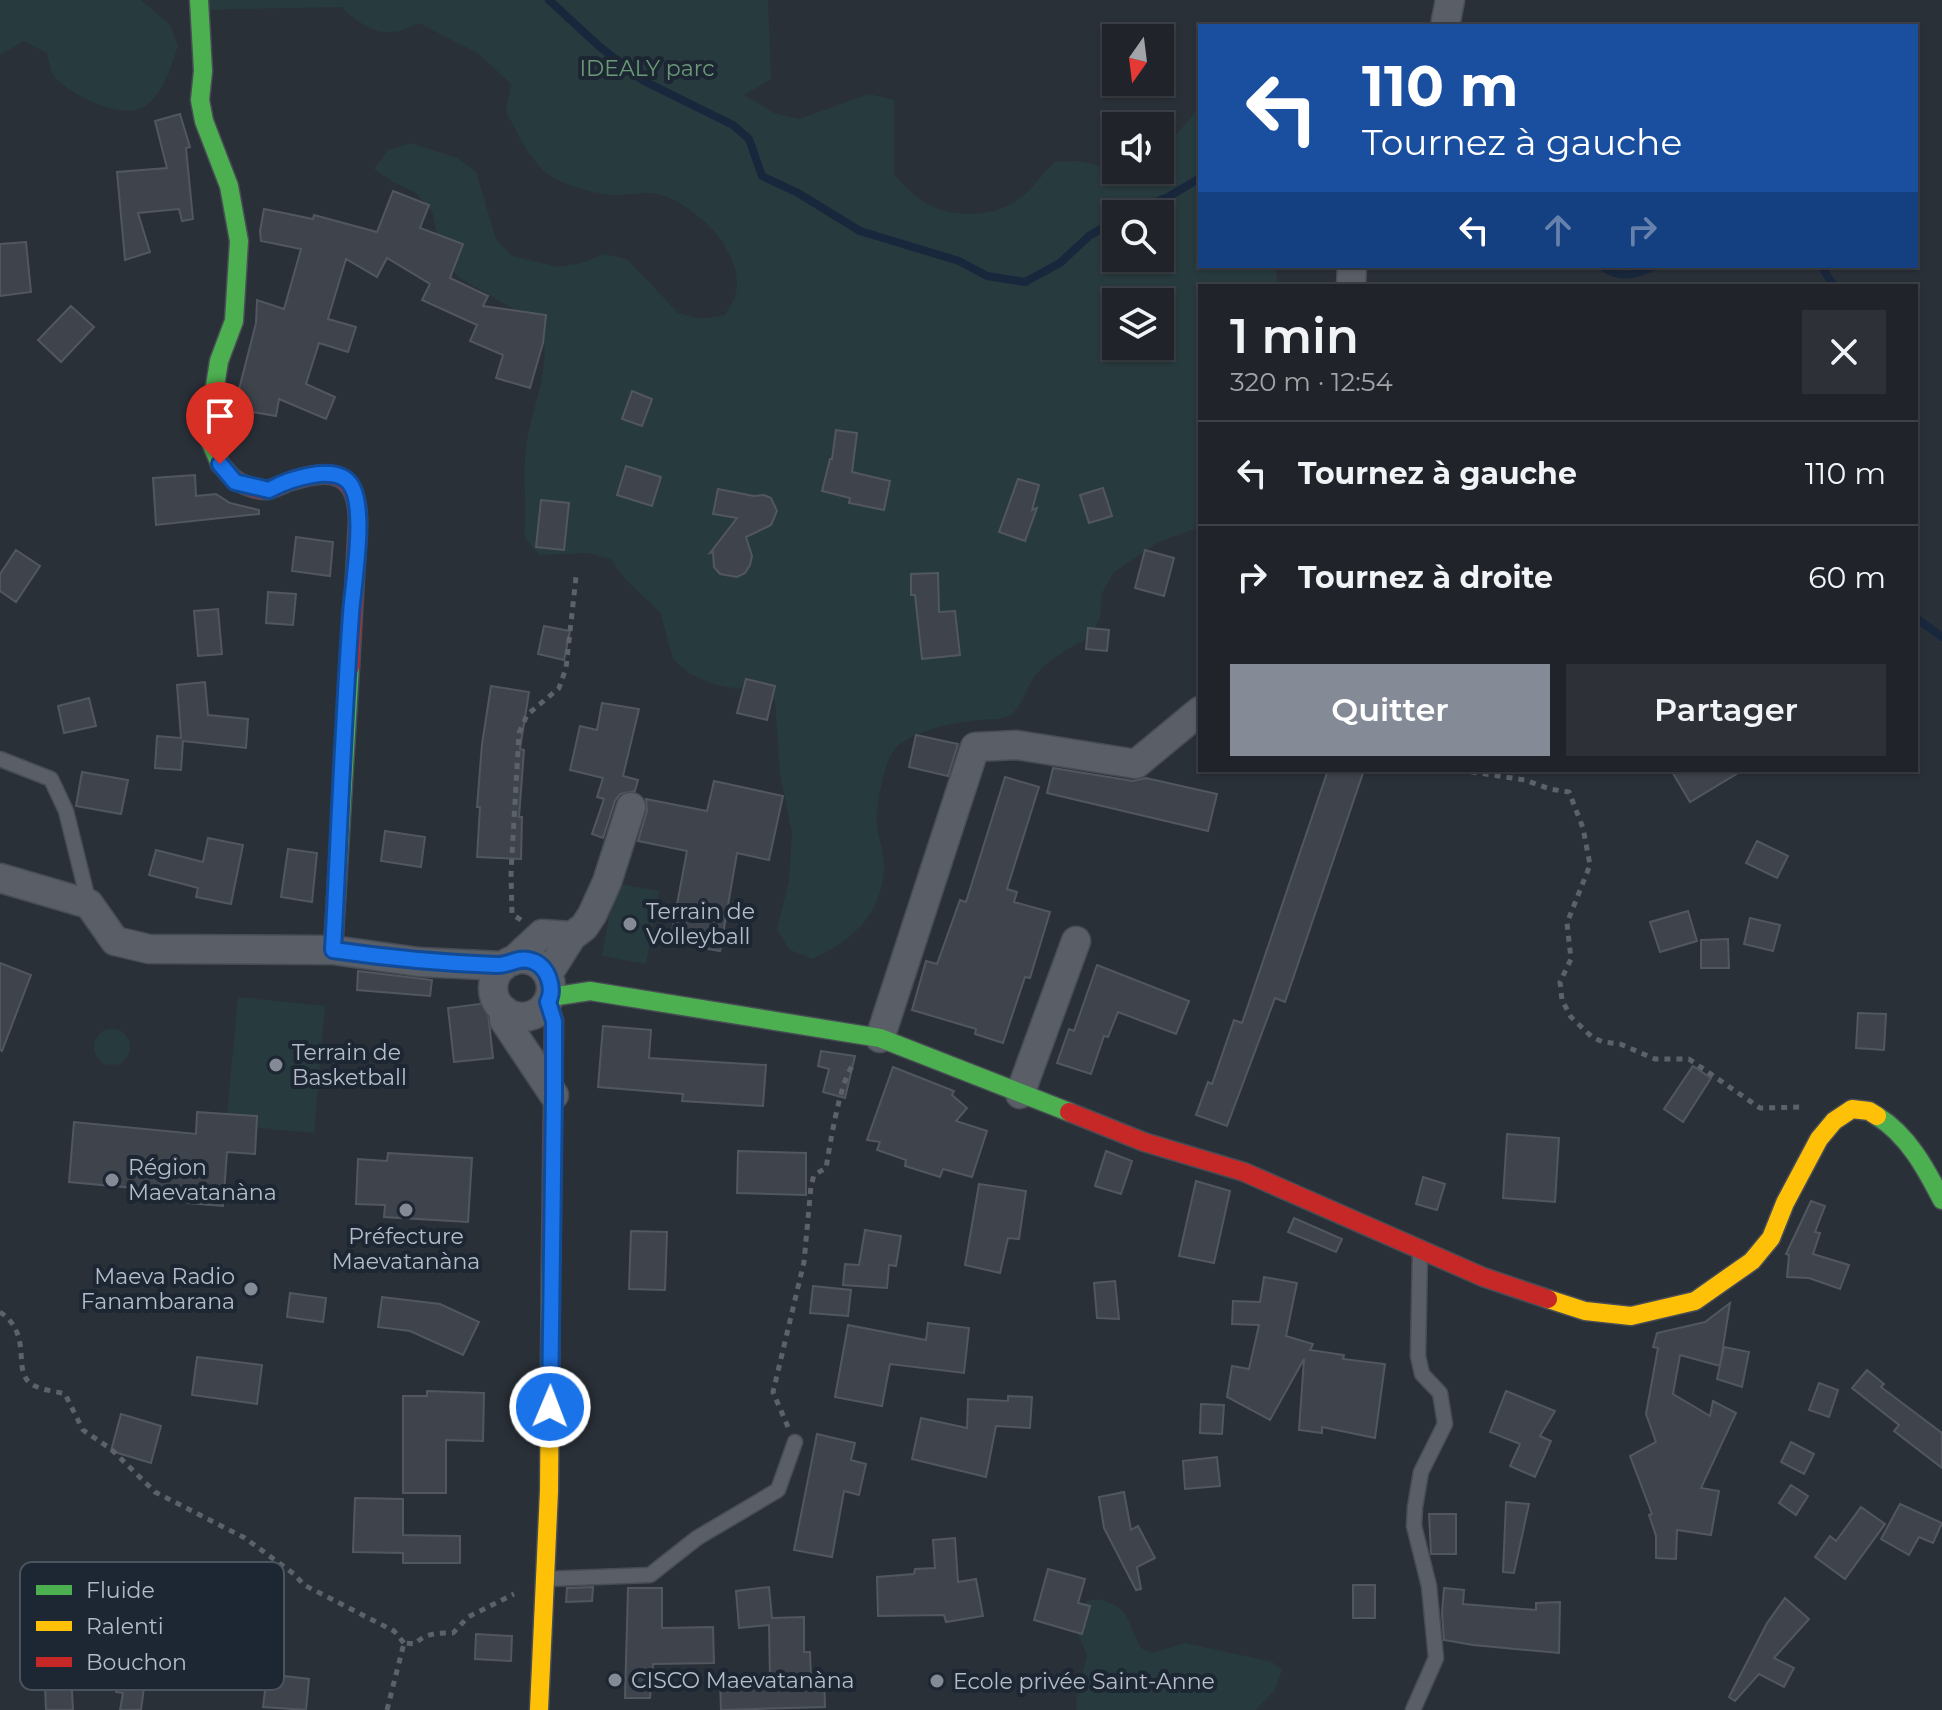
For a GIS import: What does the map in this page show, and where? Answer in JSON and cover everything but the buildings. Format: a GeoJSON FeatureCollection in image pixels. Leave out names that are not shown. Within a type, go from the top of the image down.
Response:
{"type":"FeatureCollection","features":[{"type":"Feature","properties":{"kind":"street"},"geometry":{"type":"LineString","coordinates":[[199,0],[203,71],[200,100],[204,121],[229,186],[239,241],[234,321],[219,361],[212,405],[211,443],[220,464],[235,482],[269,490],[284,481],[301,477],[340,476],[352,484],[357,501],[333,950]]}},
{"type":"Feature","properties":{"kind":"street"},"geometry":{"type":"LineString","coordinates":[[880,1038],[975,747],[1017,745],[1136,764],[1198,713]]}},
{"type":"Feature","properties":{"kind":"street"},"geometry":{"type":"LineString","coordinates":[[419,962],[523,1017],[541,1010],[572,936],[584,927],[592,915],[607,882],[631,807]]}},
{"type":"Feature","properties":{"kind":"street"},"geometry":{"type":"LineString","coordinates":[[0,878],[89,904],[115,941],[149,949],[333,950],[419,962],[533,961],[549,991],[554,1021],[549,1491],[539,1710]]}},
{"type":"Feature","properties":{"kind":"street"},"geometry":{"type":"LineString","coordinates":[[554,1095],[504,1020],[497,973],[542,934],[572,936]]}},
{"type":"Feature","properties":{"kind":"street"},"geometry":{"type":"LineString","coordinates":[[1020,1094],[1076,941]]}},
{"type":"Feature","properties":{"kind":"street"},"geometry":{"type":"LineString","coordinates":[[549,991],[590,991],[880,1038],[1144,1142],[1244,1172],[1483,1277],[1585,1311],[1631,1316],[1695,1301],[1752,1261],[1771,1238],[1806,1161],[1834,1121],[1852,1109],[1870,1112],[1895,1130],[1932,1180],[1942,1200]]}},
{"type":"Feature","properties":{"kind":"lane"},"geometry":{"type":"LineString","coordinates":[[0,759],[51,779],[66,811],[89,904]]}},
{"type":"Feature","properties":{"kind":"lane"},"geometry":{"type":"LineString","coordinates":[[1413,1710],[1436,1658],[1429,1586],[1414,1526],[1415,1507],[1421,1472],[1445,1424],[1440,1393],[1422,1374],[1418,1356],[1420,1247]]}},
{"type":"Feature","properties":{"kind":"lane"},"geometry":{"type":"LineString","coordinates":[[544,1580],[650,1575],[697,1538],[778,1490],[795,1442]]}},
{"type":"Feature","properties":{"kind":"path"},"geometry":{"type":"LineString","coordinates":[[542,934],[512,914],[511,872],[519,733],[527,715],[559,688],[566,668],[576,577]]}},
{"type":"Feature","properties":{"kind":"path"},"geometry":{"type":"LineString","coordinates":[[1472,772],[1525,780],[1569,792],[1583,828],[1590,865],[1567,923],[1571,959],[1560,982],[1562,1000],[1581,1028],[1592,1037],[1620,1044],[1655,1059],[1689,1059],[1760,1108],[1803,1107],[1834,1121]]}},
{"type":"Feature","properties":{"kind":"path"},"geometry":{"type":"LineString","coordinates":[[795,1442],[773,1392],[804,1262],[811,1186],[814,1175],[826,1168],[840,1098],[850,1069],[880,1038]]}},
{"type":"Feature","properties":{"kind":"path"},"geometry":{"type":"LineString","coordinates":[[0,1312],[18,1331],[24,1377],[33,1385],[65,1394],[83,1430],[111,1449],[155,1492],[245,1538],[278,1562]]}},
{"type":"Feature","properties":{"kind":"path"},"geometry":{"type":"LineString","coordinates":[[284,1567],[304,1585],[394,1631],[404,1643],[415,1644],[421,1637],[437,1632],[453,1633],[468,1617],[544,1580]]}},
{"type":"Feature","properties":{"kind":"path"},"geometry":{"type":"LineString","coordinates":[[387,1710],[404,1643]]}},
{"type":"Feature","properties":{"kind":"green space"},"geometry":{"type":"Polygon","coordinates":[[[0,0],[141,0],[170,25],[178,46],[166,79],[152,101],[135,110],[110,108],[71,91],[53,74],[47,53],[24,41],[0,55],[0,0]]]}},
{"type":"Feature","properties":{"kind":"green space","name":"IDEALY parc"},"geometry":{"type":"Polygon","coordinates":[[[196,0],[768,0],[771,79],[744,95],[774,113],[799,119],[869,94],[894,100],[894,175],[927,203],[954,213],[978,214],[1011,204],[1021,198],[1055,162],[1079,161],[1102,166],[1102,184],[1174,184],[1174,137],[1198,109],[1198,268],[1275,268],[1278,284],[1198,284],[1198,528],[1158,542],[1114,572],[1102,593],[1100,617],[1090,638],[1043,667],[1009,716],[930,730],[897,747],[885,770],[877,811],[884,864],[877,900],[862,924],[827,952],[813,959],[790,950],[777,929],[789,881],[792,833],[780,774],[775,701],[760,682],[738,689],[713,684],[690,674],[673,659],[660,612],[625,579],[611,559],[587,553],[539,555],[524,536],[525,453],[543,375],[543,330],[524,315],[458,277],[442,258],[432,211],[416,193],[374,169],[388,150],[411,143],[457,158],[476,172],[496,239],[512,256],[558,267],[582,263],[604,254],[627,259],[678,313],[701,319],[725,315],[735,296],[737,278],[726,248],[704,221],[664,196],[646,193],[603,194],[574,187],[543,170],[529,153],[506,112],[511,84],[479,54],[419,23],[397,31],[379,31],[362,24],[343,7],[196,10],[196,0]]]}},
{"type":"Feature","properties":{"kind":"green space","name":"Terrain de Volleyball"},"geometry":{"type":"Polygon","coordinates":[[[615,883],[659,891],[646,964],[602,956],[615,883]]]}},
{"type":"Feature","properties":{"kind":"green space","name":"Terrain de Basketball"},"geometry":{"type":"Polygon","coordinates":[[[238,997],[325,1006],[314,1133],[226,1125],[238,997]]]}},
{"type":"Feature","properties":{"kind":"green space"},"geometry":{"type":"Polygon","coordinates":[[[112,1029],[125,1034],[130,1047],[125,1060],[112,1065],[99,1060],[94,1047],[99,1034],[112,1029]]]}},
{"type":"Feature","properties":{"kind":"green space"},"geometry":{"type":"Polygon","coordinates":[[[1098,1599],[1122,1611],[1141,1648],[1152,1653],[1185,1643],[1272,1662],[1282,1669],[1275,1690],[1255,1710],[1077,1710],[1076,1701],[1087,1655],[1077,1632],[1078,1609],[1087,1601],[1098,1599]]]}},
{"type":"Feature","properties":{"kind":"waterway"},"geometry":{"type":"LineString","coordinates":[[549,0],[600,47],[644,81],[733,125],[749,139],[762,176],[798,193],[860,231],[959,261],[987,276],[1025,282],[1060,263],[1102,228]]}},
{"type":"Feature","properties":{"kind":"waterway"},"geometry":{"type":"LineString","coordinates":[[1161,200],[1198,179]]}},
{"type":"Feature","properties":{"kind":"waterway"},"geometry":{"type":"LineString","coordinates":[[1605,268],[1621,275],[1650,268]]}},
{"type":"Feature","properties":{"kind":"waterway"},"geometry":{"type":"LineString","coordinates":[[1822,268],[1833,284]]}},
{"type":"Feature","properties":{"kind":"waterway"},"geometry":{"type":"LineString","coordinates":[[1918,619],[1942,637]]}},
{"type":"Feature","properties":{"kind":"traffic: fast"},"geometry":{"type":"LineString","coordinates":[[199,0],[203,71],[200,100],[204,121],[229,186],[239,241],[234,321],[219,361],[212,405],[211,443],[220,464],[228,473]]}},
{"type":"Feature","properties":{"kind":"traffic: fast"},"geometry":{"type":"LineString","coordinates":[[333,950],[350,667]]}},
{"type":"Feature","properties":{"kind":"traffic: fast"},"geometry":{"type":"LineString","coordinates":[[551,997],[590,991],[880,1038],[1069,1112]]}},
{"type":"Feature","properties":{"kind":"traffic: fast"},"geometry":{"type":"LineString","coordinates":[[1877,1116],[1907,1143],[1942,1200]]}},
{"type":"Feature","properties":{"kind":"traffic: slow"},"geometry":{"type":"LineString","coordinates":[[1548,1299],[1585,1311],[1631,1316],[1695,1301],[1752,1261],[1771,1238],[1785,1203],[1819,1139],[1834,1121],[1852,1109],[1869,1111],[1877,1116]]}},
{"type":"Feature","properties":{"kind":"traffic: slow"},"geometry":{"type":"LineString","coordinates":[[539,1710],[549,1491],[551,1260]]}},
{"type":"Feature","properties":{"kind":"traffic: jam"},"geometry":{"type":"LineString","coordinates":[[228,473],[240,483],[262,490],[319,475],[331,475],[348,484],[357,506],[358,522],[350,667]]}},
{"type":"Feature","properties":{"kind":"traffic: jam"},"geometry":{"type":"LineString","coordinates":[[548,1002],[554,1021],[551,1260]]}},
{"type":"Feature","properties":{"kind":"traffic: jam"},"geometry":{"type":"LineString","coordinates":[[1069,1112],[1144,1142],[1244,1172],[1483,1277],[1548,1299]]}},
{"type":"Feature","properties":{"kind":"place","name":"Terrain de Volleyball"},"geometry":{"type":"Point","coordinates":[630,924]}},
{"type":"Feature","properties":{"kind":"place","name":"Terrain de Basketball"},"geometry":{"type":"Point","coordinates":[276,1065]}},
{"type":"Feature","properties":{"kind":"place","name":"Région Maevatanàna"},"geometry":{"type":"Point","coordinates":[112,1180]}},
{"type":"Feature","properties":{"kind":"place","name":"Préfecture Maevatanàna"},"geometry":{"type":"Point","coordinates":[406,1210]}},
{"type":"Feature","properties":{"kind":"place","name":"Maeva Radio Fanambarana"},"geometry":{"type":"Point","coordinates":[251,1289]}},
{"type":"Feature","properties":{"kind":"place","name":"CISCO Maevatanàna"},"geometry":{"type":"Point","coordinates":[615,1680]}},
{"type":"Feature","properties":{"kind":"place","name":"Ecole privée Saint-Anne"},"geometry":{"type":"Point","coordinates":[937,1681]}},
{"type":"Feature","properties":{"kind":"route"},"geometry":{"type":"LineString","coordinates":[[220,464],[235,482],[256,489],[269,490],[284,481],[320,474],[340,476],[352,484],[357,501],[333,950],[419,962],[504,966],[522,959],[533,961],[548,974],[551,997],[548,1002],[554,1021],[550,1407]]}}]}
